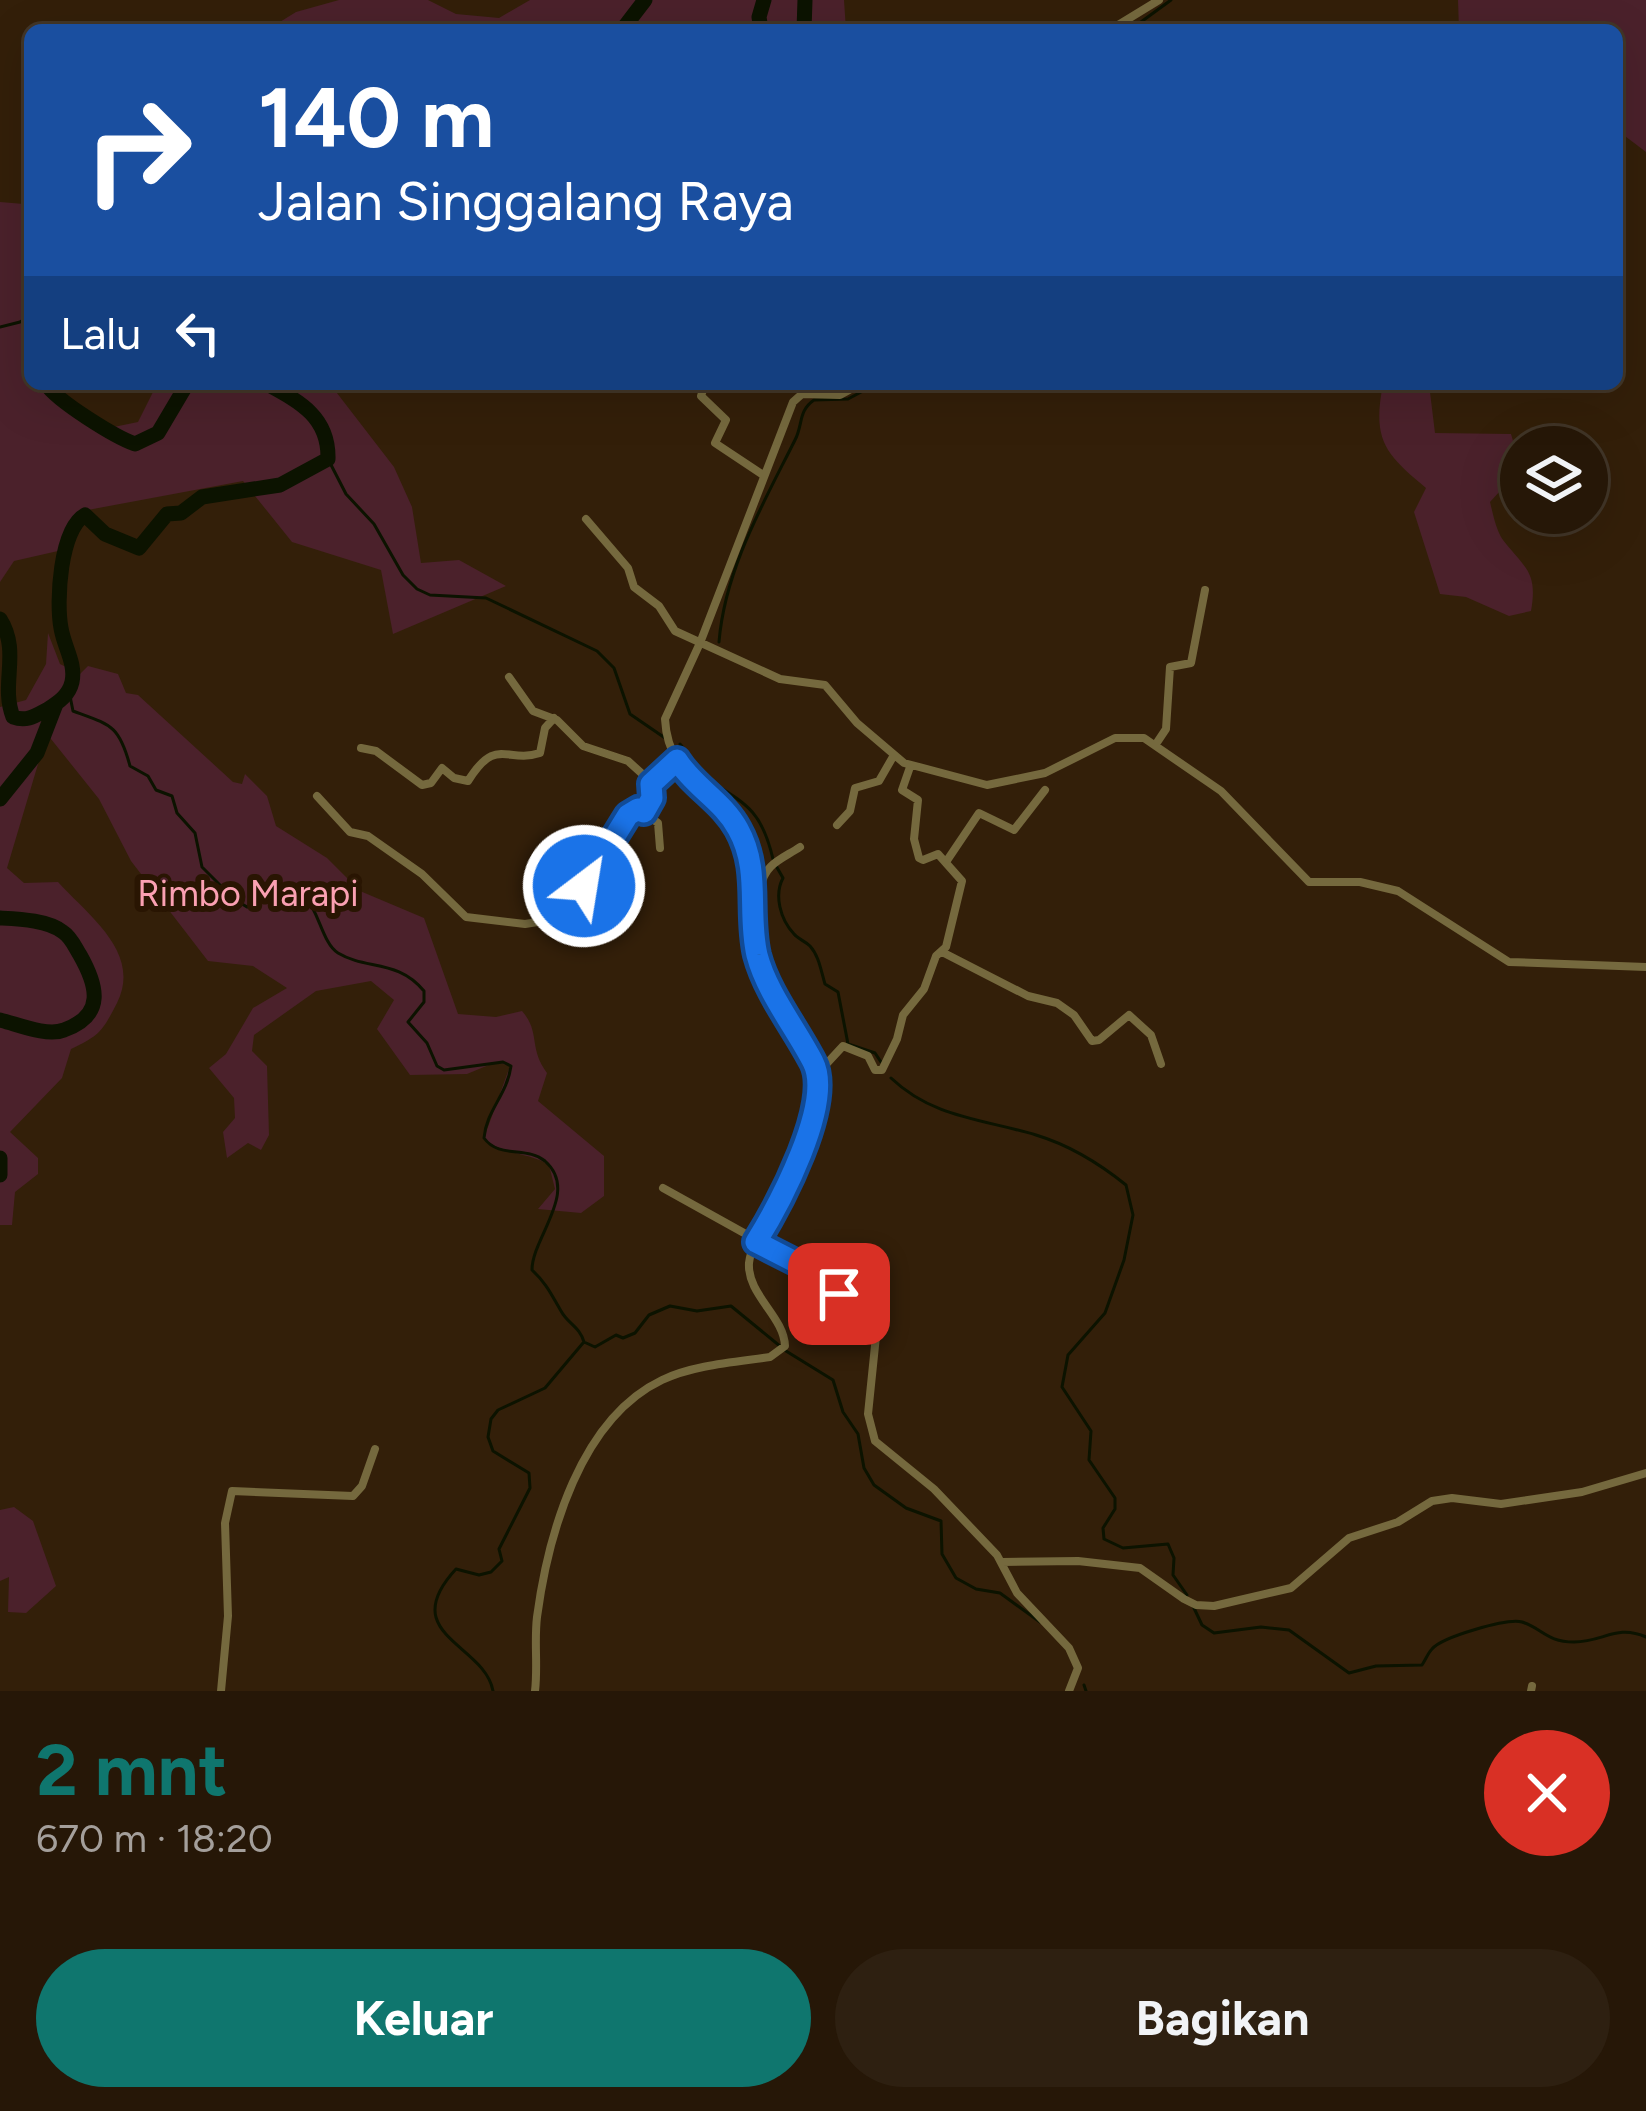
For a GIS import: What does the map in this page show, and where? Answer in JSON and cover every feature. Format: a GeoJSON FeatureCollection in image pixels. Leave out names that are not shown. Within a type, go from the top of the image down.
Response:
{"type":"FeatureCollection","features":[{"type":"Feature","properties":{"kind":"street"},"geometry":{"type":"LineString","coordinates":[[1120,24],[1159,0]]}},
{"type":"Feature","properties":{"kind":"street"},"geometry":{"type":"LineString","coordinates":[[703,390],[701,396],[726,420],[715,443],[763,475]]}},
{"type":"Feature","properties":{"kind":"street"},"geometry":{"type":"LineString","coordinates":[[535,1691],[537,1618],[550,1556],[574,1482],[598,1438],[628,1404],[659,1381],[770,1357],[785,1346],[784,1335],[748,1267],[803,1143],[815,1108],[818,1073],[758,958],[755,892],[739,831],[729,814],[694,784],[677,760],[664,718],[700,643],[798,396],[840,395],[849,390]]}},
{"type":"Feature","properties":{"kind":"street"},"geometry":{"type":"LineString","coordinates":[[586,519],[628,568],[634,587],[659,606],[673,630],[780,679],[825,685],[854,719],[910,767],[994,785],[1045,773],[1115,738],[1134,736],[1156,744],[1221,791],[1309,882],[1353,881],[1398,891],[1509,962],[1646,967]]}},
{"type":"Feature","properties":{"kind":"street"},"geometry":{"type":"LineString","coordinates":[[1156,744],[1166,729],[1170,668],[1191,663],[1205,590]]}},
{"type":"Feature","properties":{"kind":"street"},"geometry":{"type":"LineString","coordinates":[[509,677],[530,709],[554,718],[580,743],[622,757],[651,784],[652,798],[644,812]]}},
{"type":"Feature","properties":{"kind":"street"},"geometry":{"type":"LineString","coordinates":[[361,748],[376,751],[422,785],[430,783],[442,768],[466,781],[479,762],[493,755],[514,751],[528,757],[540,752],[545,728],[554,718]]}},
{"type":"Feature","properties":{"kind":"street"},"geometry":{"type":"LineString","coordinates":[[837,825],[850,811],[855,788],[879,781],[894,755]]}},
{"type":"Feature","properties":{"kind":"street"},"geometry":{"type":"LineString","coordinates":[[651,784],[677,760]]}},
{"type":"Feature","properties":{"kind":"street"},"geometry":{"type":"LineString","coordinates":[[818,1073],[843,1046],[868,1056],[875,1070],[882,1070],[902,1015],[924,989],[936,956],[942,952],[962,888],[960,879],[936,854],[919,858],[914,842],[918,801],[902,790],[910,767]]}},
{"type":"Feature","properties":{"kind":"street"},"geometry":{"type":"LineString","coordinates":[[945,863],[979,813],[1014,830],[1045,790]]}},
{"type":"Feature","properties":{"kind":"street"},"geometry":{"type":"LineString","coordinates":[[316,796],[350,832],[368,836],[422,874],[466,917],[567,925],[579,911],[584,886],[628,815],[638,809],[658,823],[660,848]]}},
{"type":"Feature","properties":{"kind":"street"},"geometry":{"type":"LineString","coordinates":[[755,892],[763,873],[800,847]]}},
{"type":"Feature","properties":{"kind":"street"},"geometry":{"type":"LineString","coordinates":[[942,952],[1030,997],[1057,1003],[1074,1015],[1092,1041],[1100,1040],[1129,1015],[1151,1035],[1161,1064]]}},
{"type":"Feature","properties":{"kind":"street"},"geometry":{"type":"LineString","coordinates":[[663,1188],[805,1267],[868,1317],[875,1336],[868,1414],[875,1441],[934,1489],[1002,1562],[1017,1592],[1076,1657],[1078,1667],[1069,1691]]}},
{"type":"Feature","properties":{"kind":"street"},"geometry":{"type":"LineString","coordinates":[[221,1691],[228,1616],[225,1523],[232,1491],[353,1496],[362,1486],[375,1449]]}},
{"type":"Feature","properties":{"kind":"street"},"geometry":{"type":"LineString","coordinates":[[1002,1562],[1140,1568],[1184,1599],[1214,1606],[1291,1588],[1349,1538],[1398,1522],[1432,1501],[1452,1498],[1501,1504],[1582,1492],[1646,1473]]}},
{"type":"Feature","properties":{"kind":"green space"},"geometry":{"type":"Polygon","coordinates":[[[339,0],[428,0],[456,14],[499,18],[530,0],[844,0],[846,24],[277,24],[296,12],[339,0]]]}},
{"type":"Feature","properties":{"kind":"green space"},"geometry":{"type":"Polygon","coordinates":[[[1458,0],[1646,0],[1646,152],[1623,135],[1623,24],[1459,24],[1458,0]]]}},
{"type":"Feature","properties":{"kind":"green space"},"geometry":{"type":"Polygon","coordinates":[[[0,202],[24,204],[24,390],[49,390],[99,430],[138,422],[154,390],[335,390],[394,467],[412,507],[421,563],[459,560],[506,586],[393,634],[381,570],[292,542],[243,481],[77,512],[58,551],[14,561],[0,582],[0,202]]]}},
{"type":"Feature","properties":{"kind":"green space"},"geometry":{"type":"Polygon","coordinates":[[[1382,390],[1430,390],[1435,433],[1500,434],[1500,491],[1490,502],[1501,536],[1531,579],[1531,611],[1509,616],[1466,597],[1440,594],[1414,512],[1426,488],[1391,455],[1379,419],[1382,390]]]}},
{"type":"Feature","properties":{"kind":"green space","name":"Rimbo Marapi"},"geometry":{"type":"Polygon","coordinates":[[[48,633],[60,664],[80,674],[88,666],[118,674],[126,693],[138,695],[233,782],[242,784],[245,774],[267,796],[276,826],[327,858],[360,891],[424,918],[458,1014],[496,1017],[522,1011],[547,1073],[538,1101],[604,1156],[604,1196],[581,1213],[538,1209],[555,1189],[549,1165],[498,1148],[484,1138],[510,1066],[496,1062],[467,1074],[410,1075],[377,1029],[394,1000],[371,981],[316,991],[254,1035],[252,1051],[267,1066],[269,1135],[261,1150],[248,1143],[227,1158],[223,1132],[235,1118],[234,1098],[209,1068],[226,1054],[253,1008],[287,988],[253,966],[208,961],[131,861],[99,799],[47,734],[7,868],[24,883],[58,882],[108,936],[123,968],[123,985],[104,1027],[71,1049],[62,1078],[10,1132],[38,1158],[38,1174],[15,1192],[12,1225],[0,1225],[0,707],[26,700],[46,664],[48,633]]]}},
{"type":"Feature","properties":{"kind":"green space"},"geometry":{"type":"Polygon","coordinates":[[[14,1507],[33,1521],[56,1586],[26,1613],[8,1612],[9,1577],[0,1581],[0,1510],[14,1507]]]}},
{"type":"Feature","properties":{"kind":"waterway"},"geometry":{"type":"LineString","coordinates":[[627,24],[645,0]]}},
{"type":"Feature","properties":{"kind":"waterway"},"geometry":{"type":"LineString","coordinates":[[760,24],[764,0]]}},
{"type":"Feature","properties":{"kind":"waterway"},"geometry":{"type":"LineString","coordinates":[[804,24],[805,0]]}},
{"type":"Feature","properties":{"kind":"waterway"},"geometry":{"type":"LineString","coordinates":[[1138,24],[1171,0]]}},
{"type":"Feature","properties":{"kind":"waterway"},"geometry":{"type":"LineString","coordinates":[[0,327],[24,320]]}},
{"type":"Feature","properties":{"kind":"waterway"},"geometry":{"type":"LineString","coordinates":[[52,390],[87,418],[135,444],[158,433],[183,390]]}},
{"type":"Feature","properties":{"kind":"waterway"},"geometry":{"type":"LineString","coordinates":[[0,619],[9,644],[8,692],[13,717],[31,718],[60,701],[72,682],[61,628],[60,585],[70,535],[85,515],[105,534],[139,548],[167,514],[181,513],[202,497],[280,485],[328,459],[318,422],[277,390]]}},
{"type":"Feature","properties":{"kind":"waterway"},"geometry":{"type":"LineString","coordinates":[[719,642],[737,563],[805,409],[814,400],[848,399],[865,390]]}},
{"type":"Feature","properties":{"kind":"waterway"},"geometry":{"type":"LineString","coordinates":[[328,459],[346,494],[374,524],[403,575],[417,589],[430,595],[486,598],[597,651],[614,668],[630,714],[665,738]]}},
{"type":"Feature","properties":{"kind":"waterway"},"geometry":{"type":"LineString","coordinates":[[69,691],[73,711],[112,728],[130,766],[148,776],[156,790],[172,796],[177,813],[195,833],[202,867],[234,899],[247,907],[292,893],[305,896],[328,943],[338,953],[393,969],[424,991],[424,1002],[408,1022],[427,1043],[437,1066],[444,1070],[503,1062],[511,1066],[484,1138],[497,1148],[538,1157],[554,1173],[556,1200],[532,1270],[584,1342]]}},
{"type":"Feature","properties":{"kind":"waterway"},"geometry":{"type":"LineString","coordinates":[[0,799],[37,753],[56,704]]}},
{"type":"Feature","properties":{"kind":"waterway"},"geometry":{"type":"LineString","coordinates":[[680,744],[706,778],[752,811],[773,859]]}},
{"type":"Feature","properties":{"kind":"waterway"},"geometry":{"type":"LineString","coordinates":[[775,864],[783,878],[779,892],[782,914],[794,934],[813,950],[825,984],[838,992],[848,1044],[875,1053],[881,1062]]}},
{"type":"Feature","properties":{"kind":"waterway"},"geometry":{"type":"LineString","coordinates":[[0,918],[41,923],[66,934],[86,966],[94,998],[87,1016],[57,1032],[0,1020]]}},
{"type":"Feature","properties":{"kind":"waterway"},"geometry":{"type":"LineString","coordinates":[[891,1078],[941,1109],[1060,1144],[1126,1185],[1133,1215],[1124,1260],[1105,1313],[1068,1355],[1062,1387],[1091,1431],[1089,1460],[1115,1498],[1115,1509],[1103,1528],[1104,1539],[1123,1548],[1168,1544],[1174,1558],[1173,1575],[1187,1595]]}},
{"type":"Feature","properties":{"kind":"waterway"},"geometry":{"type":"LineString","coordinates":[[0,1158],[0,1175]]}},
{"type":"Feature","properties":{"kind":"waterway"},"geometry":{"type":"LineString","coordinates":[[584,1342],[595,1347],[616,1335],[623,1338],[635,1333],[649,1315],[670,1306],[697,1311],[731,1306],[786,1351],[833,1380],[843,1412],[858,1434],[864,1468],[874,1485],[906,1508],[941,1521],[942,1554],[956,1578],[976,1589],[1000,1593],[1040,1622]]}},
{"type":"Feature","properties":{"kind":"waterway"},"geometry":{"type":"LineString","coordinates":[[493,1691],[487,1675],[439,1624],[435,1609],[440,1591],[456,1569],[479,1575],[491,1572],[502,1561],[499,1549],[530,1488],[529,1473],[493,1451],[488,1437],[491,1419],[498,1410],[545,1388],[583,1343]]}},
{"type":"Feature","properties":{"kind":"waterway"},"geometry":{"type":"LineString","coordinates":[[1193,1606],[1202,1625],[1214,1633],[1261,1627],[1289,1630],[1349,1673],[1376,1666],[1422,1665],[1438,1644],[1503,1623],[1522,1622],[1565,1641],[1626,1632],[1646,1637]]}},
{"type":"Feature","properties":{"kind":"waterway"},"geometry":{"type":"LineString","coordinates":[[1084,1685],[1086,1691]]}},
{"type":"Feature","properties":{"kind":"route"},"geometry":{"type":"LineString","coordinates":[[584,886],[628,815],[638,809],[644,812],[652,798],[651,784],[677,760],[694,784],[729,814],[752,870],[758,958],[818,1073],[815,1108],[790,1177],[756,1242],[805,1267],[839,1294]]}}]}
